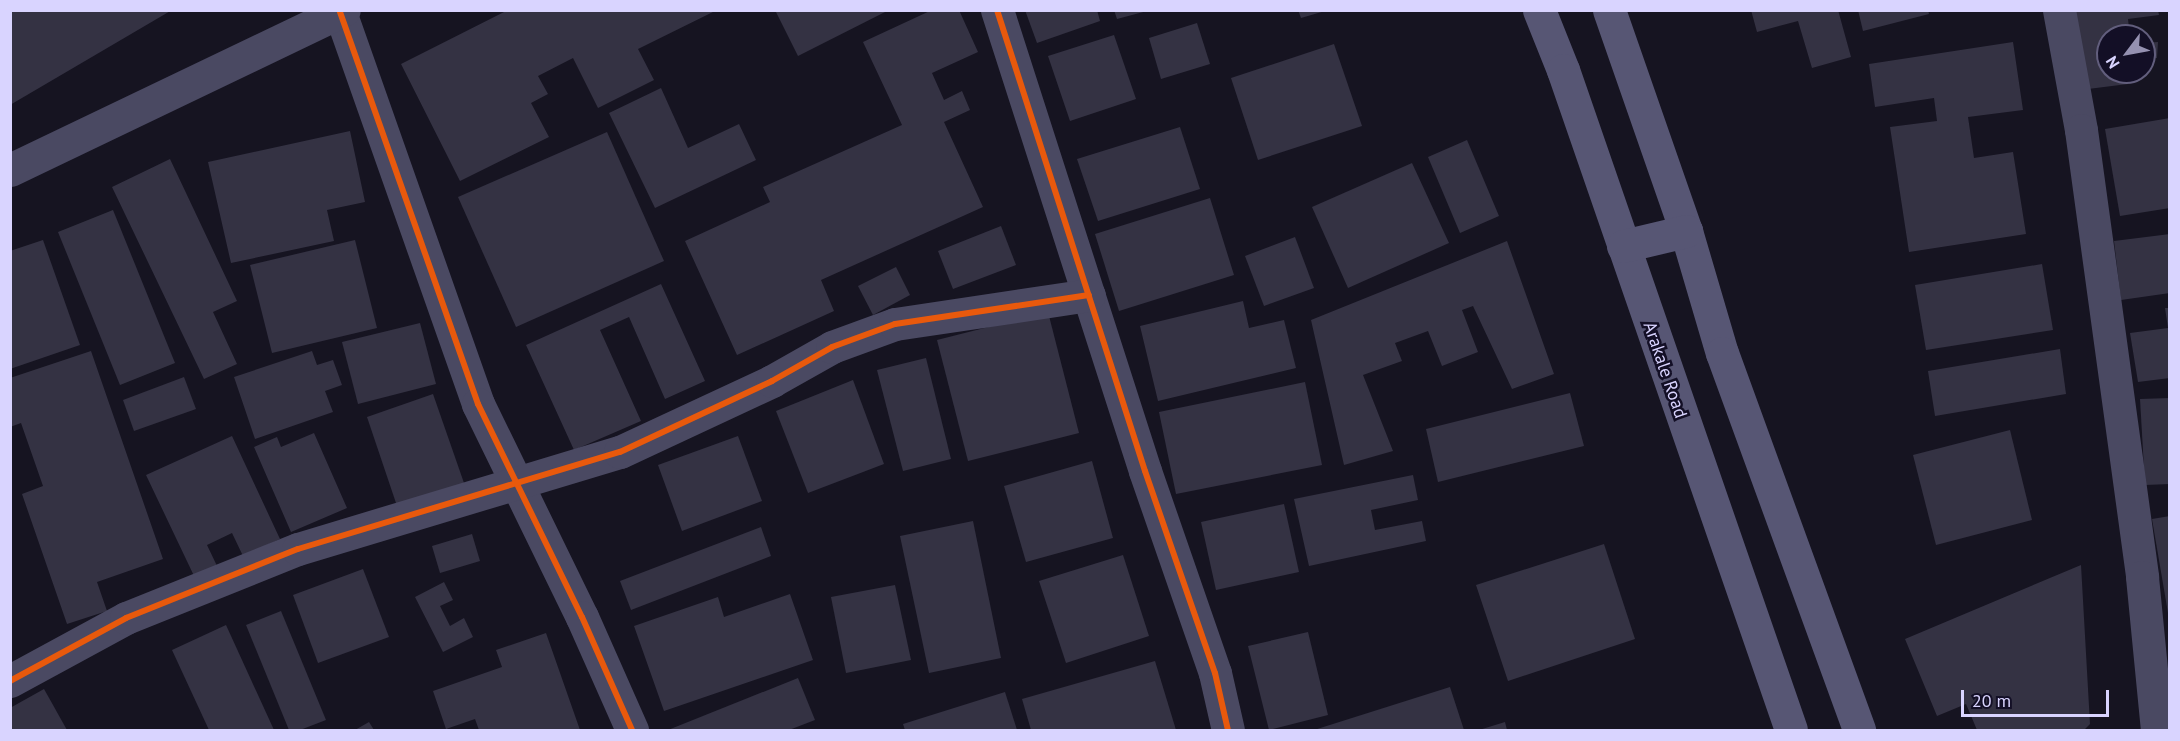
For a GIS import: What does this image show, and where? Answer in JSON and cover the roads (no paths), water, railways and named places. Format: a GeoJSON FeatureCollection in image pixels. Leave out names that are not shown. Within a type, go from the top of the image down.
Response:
{"type":"FeatureCollection","features":[{"type":"Feature","properties":{"kind":"main road","name":"Arakale Road"},"geometry":{"type":"LineString","coordinates":[[1539,10],[1791,730]]}},
{"type":"Feature","properties":{"kind":"main road"},"geometry":{"type":"LineString","coordinates":[[1609,10],[1686,231],[1722,353],[1859,730]]}},
{"type":"Feature","properties":{"kind":"main road"},"geometry":{"type":"LineString","coordinates":[[1623,246],[1686,231]]}},
{"type":"Feature","properties":{"kind":"street"},"geometry":{"type":"LineString","coordinates":[[997,10],[1215,673],[1228,730]]}},
{"type":"Feature","properties":{"kind":"street"},"geometry":{"type":"LineString","coordinates":[[2059,10],[2081,130],[2141,566],[2157,730]]}},
{"type":"Feature","properties":{"kind":"street"},"geometry":{"type":"LineString","coordinates":[[10,170],[342,11],[478,404],[515,485],[582,617],[632,730]]}},
{"type":"Feature","properties":{"kind":"street"},"geometry":{"type":"LineString","coordinates":[[10,681],[126,618],[298,549],[620,453],[772,381],[832,347],[895,324],[1089,295]]}}]}
